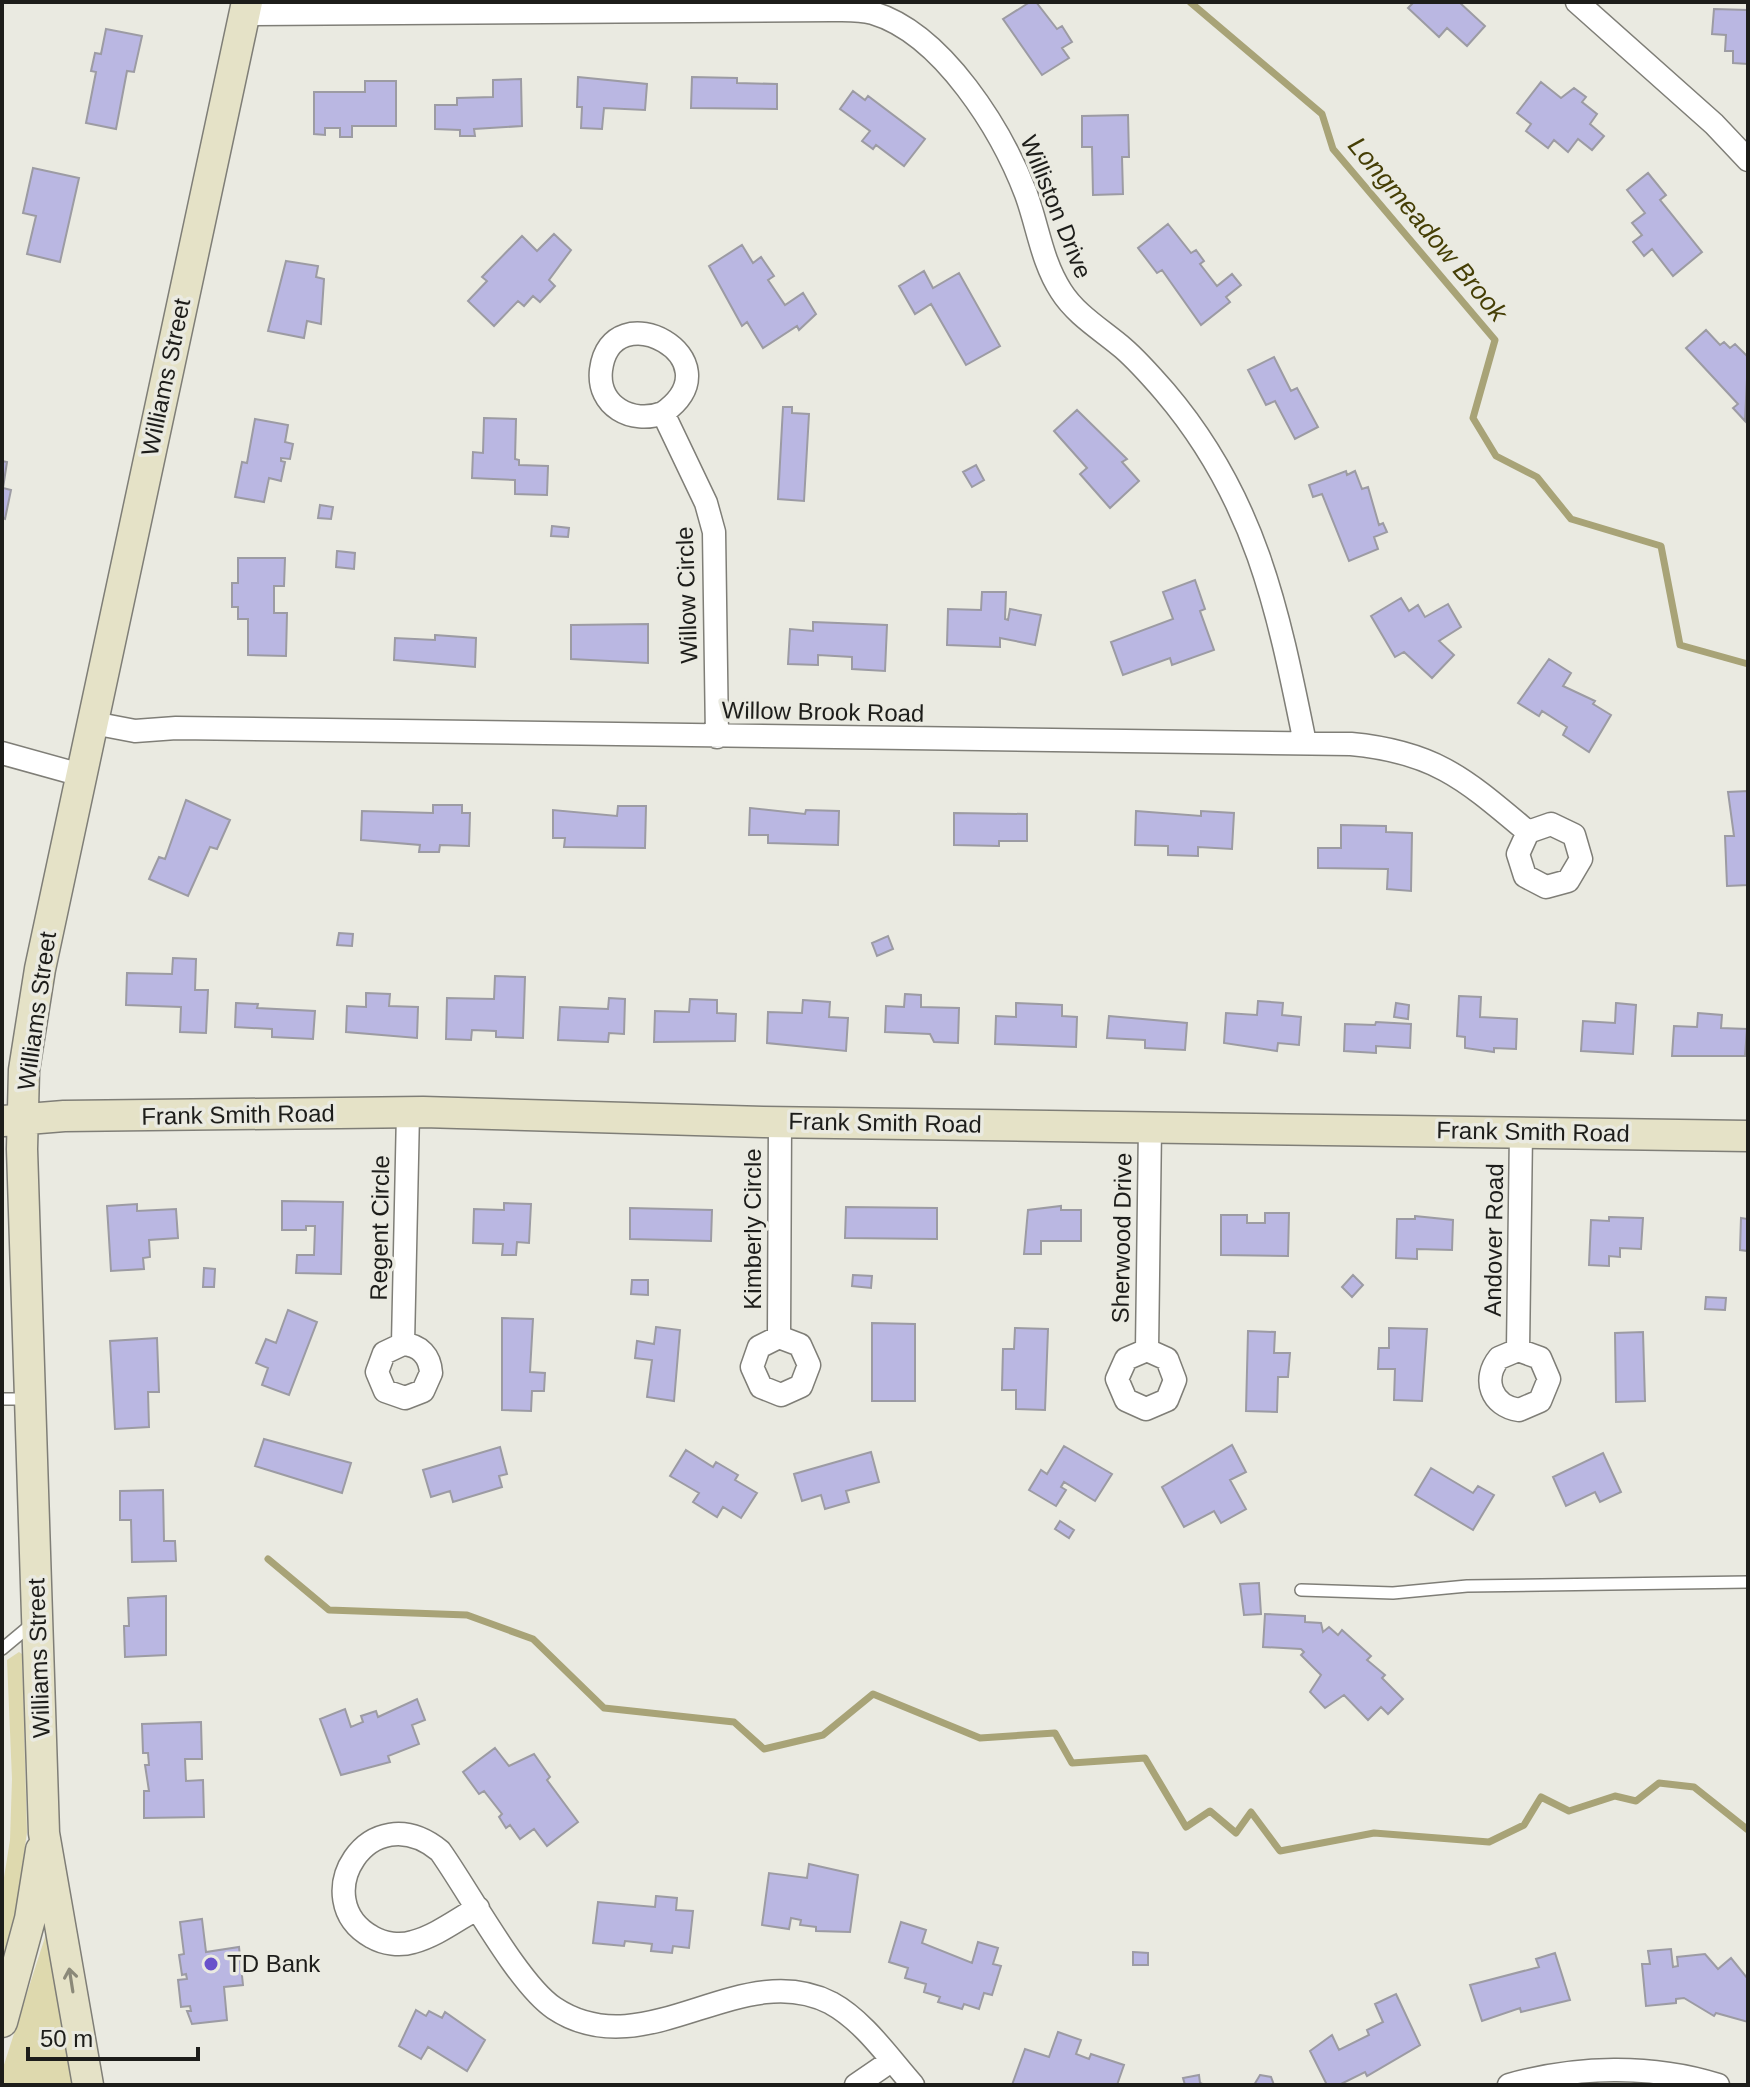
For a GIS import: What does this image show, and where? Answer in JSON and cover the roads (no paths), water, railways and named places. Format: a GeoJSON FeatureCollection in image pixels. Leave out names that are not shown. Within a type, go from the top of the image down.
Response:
{"type":"FeatureCollection","features":[{"type":"Feature","properties":{"kind":"main road","name":"Williams Street"},"geometry":{"type":"LineString","coordinates":[[88,2085],[44,1833],[38,1619],[16,1399],[18,1224],[12,1120],[81,775],[246,8]]}},
{"type":"Feature","properties":{"kind":"main road","name":"Frank Smith Road"},"geometry":{"type":"LineString","coordinates":[[12,1120],[64,1116],[408,1112],[780,1122],[1748,1136]]}},
{"type":"Feature","properties":{"kind":"main road"},"geometry":{"type":"LineString","coordinates":[[2,2022],[30,1919],[44,1833]]}},
{"type":"Feature","properties":{"kind":"street"},"geometry":{"type":"LineString","coordinates":[[1577,2],[1603,10],[1748,160]]}},
{"type":"Feature","properties":{"kind":"street","name":"Williston Drive"},"geometry":{"type":"LineString","coordinates":[[246,8],[873,8],[924,44],[970,93],[1009,155],[1027,197],[1048,266],[1061,292],[1069,303],[1145,369],[1182,413],[1214,460],[1244,517],[1273,591],[1305,743]]}},
{"type":"Feature","properties":{"kind":"street","name":"Willow Circle"},"geometry":{"type":"LineString","coordinates":[[663,413],[706,503],[714,532],[717,737]]}},
{"type":"Feature","properties":{"kind":"street","name":"Willow Brook Road"},"geometry":{"type":"LineString","coordinates":[[93,723],[135,731],[176,728],[1374,746],[1429,759],[1469,783],[1528,832]]}},
{"type":"Feature","properties":{"kind":"street"},"geometry":{"type":"LineString","coordinates":[[2,753],[81,775]]}},
{"type":"Feature","properties":{"kind":"street","name":"Regent Circle"},"geometry":{"type":"LineString","coordinates":[[403,1344],[408,1112]]}},
{"type":"Feature","properties":{"kind":"street","name":"Kimberly Circle"},"geometry":{"type":"LineString","coordinates":[[779,1337],[780,1122]]}},
{"type":"Feature","properties":{"kind":"street","name":"Sherwood Drive"},"geometry":{"type":"LineString","coordinates":[[1147,1350],[1150,1126]]}},
{"type":"Feature","properties":{"kind":"street","name":"Andover Road"},"geometry":{"type":"LineString","coordinates":[[1518,1350],[1521,1132]]}},
{"type":"Feature","properties":{"kind":"street"},"geometry":{"type":"LineString","coordinates":[[478,1908],[411,1943],[382,1942],[369,1936],[350,1914],[345,1901],[346,1872],[361,1848],[373,1840],[387,1835],[415,1836],[440,1851],[539,1996],[570,2017],[607,2026],[645,2026],[734,1997],[788,1991],[811,1995],[851,2016],[913,2085]]}},
{"type":"Feature","properties":{"kind":"street"},"geometry":{"type":"LineString","coordinates":[[856,2085],[891,2061]]}},
{"type":"Feature","properties":{"kind":"street"},"geometry":{"type":"LineString","coordinates":[[1509,2085],[1550,2075],[1625,2070],[1664,2073],[1718,2085]]}},
{"type":"Feature","properties":{"kind":"lane"},"geometry":{"type":"LineString","coordinates":[[1301,1590],[1393,1593],[1467,1586],[1748,1582]]}},
{"type":"Feature","properties":{"kind":"lane"},"geometry":{"type":"LineString","coordinates":[[2,1649],[38,1619]]}},
{"type":"Feature","properties":{"kind":"waterway","name":"Longmeadow Brook"},"geometry":{"type":"LineString","coordinates":[[1190,2],[1322,114],[1333,149],[1495,340],[1473,418],[1496,456],[1537,477],[1571,519],[1661,546],[1680,645],[1748,664]]}},
{"type":"Feature","properties":{"kind":"waterway"},"geometry":{"type":"LineString","coordinates":[[268,1559],[329,1610],[467,1615],[533,1639],[604,1708],[734,1722],[764,1749],[823,1735],[873,1694],[980,1738],[1055,1733],[1072,1763],[1145,1758],[1186,1827],[1210,1811],[1236,1833],[1251,1812],[1280,1851],[1374,1833],[1489,1842],[1524,1825],[1541,1797],[1569,1811],[1615,1796],[1636,1801],[1659,1783],[1694,1787],[1748,1830]]}},
{"type":"Feature","properties":{"kind":"place","name":"TD Bank"},"geometry":{"type":"Point","coordinates":[211,1964]}}]}
